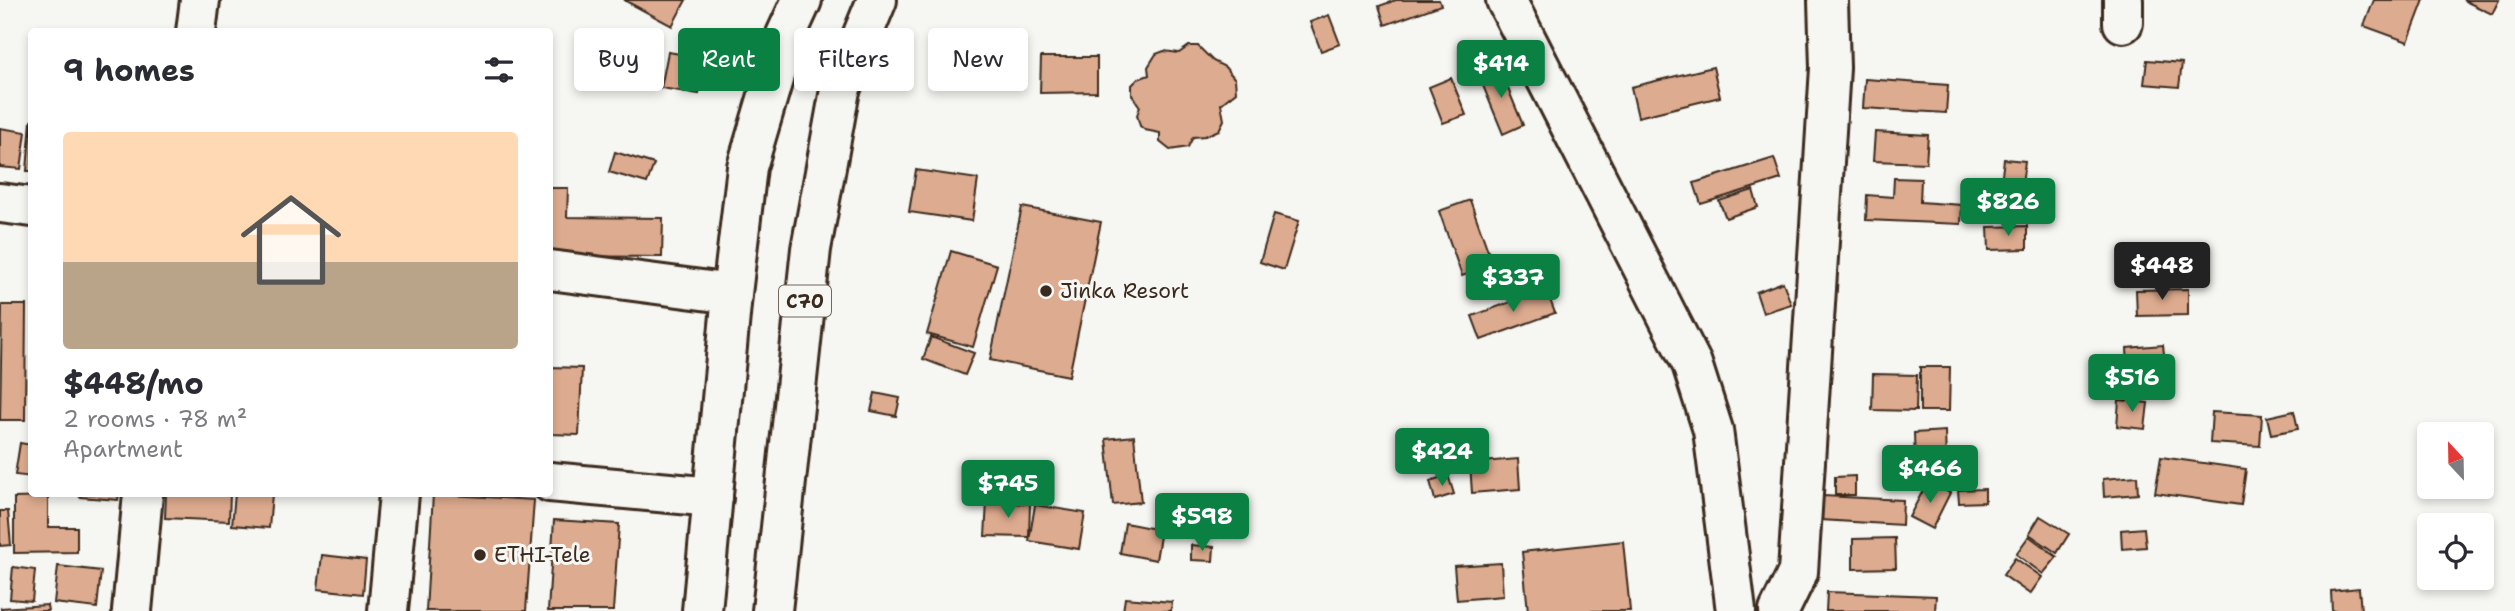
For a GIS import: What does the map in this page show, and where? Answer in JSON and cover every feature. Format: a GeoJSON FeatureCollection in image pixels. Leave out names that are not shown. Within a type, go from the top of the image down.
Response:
{"type":"FeatureCollection","features":[{"type":"Feature","properties":{"kind":"main road"},"geometry":{"type":"LineString","coordinates":[[196,28],[200,0]]}},
{"type":"Feature","properties":{"kind":"main road"},"geometry":{"type":"LineString","coordinates":[[702,611],[732,294],[747,167],[786,35],[802,0]]}},
{"type":"Feature","properties":{"kind":"main road","name":"C70"},"geometry":{"type":"LineString","coordinates":[[772,611],[811,249],[840,90],[877,0]]}},
{"type":"Feature","properties":{"kind":"main road"},"geometry":{"type":"LineString","coordinates":[[1506,0],[1692,364],[1713,430],[1736,611]]}},
{"type":"Feature","properties":{"kind":"main road"},"geometry":{"type":"LineString","coordinates":[[1779,611],[1797,572],[1830,68],[1828,0]]}},
{"type":"Feature","properties":{"kind":"main road"},"geometry":{"type":"LineString","coordinates":[[0,203],[28,206]]}},
{"type":"Feature","properties":{"kind":"main road"},"geometry":{"type":"LineString","coordinates":[[553,270],[732,294]]}},
{"type":"Feature","properties":{"kind":"main road"},"geometry":{"type":"LineString","coordinates":[[553,482],[713,497]]}},
{"type":"Feature","properties":{"kind":"main road"},"geometry":{"type":"LineString","coordinates":[[132,611],[144,497]]}},
{"type":"Feature","properties":{"kind":"main road"},"geometry":{"type":"LineString","coordinates":[[388,611],[399,497]]}},
{"type":"Feature","properties":{"kind":"building"},"geometry":{"type":"Polygon","coordinates":[[[624,0],[686,0],[672,26],[624,0]]]}},
{"type":"Feature","properties":{"kind":"building"},"geometry":{"type":"Polygon","coordinates":[[[1396,0],[1439,0],[1441,5],[1385,25],[1379,6],[1396,0]]]}},
{"type":"Feature","properties":{"kind":"building"},"geometry":{"type":"Polygon","coordinates":[[[2374,0],[2424,0],[2408,42],[2364,26],[2374,0]]]}},
{"type":"Feature","properties":{"kind":"building"},"geometry":{"type":"Polygon","coordinates":[[[2463,0],[2499,0],[2492,14],[2463,0]]]}},
{"type":"Feature","properties":{"kind":"building"},"geometry":{"type":"Polygon","coordinates":[[[1329,15],[1340,44],[1321,51],[1310,22],[1329,15]]]}},
{"type":"Feature","properties":{"kind":"building"},"geometry":{"type":"Polygon","coordinates":[[[1189,46],[1198,46],[1213,61],[1225,67],[1235,79],[1236,92],[1221,104],[1224,120],[1219,130],[1205,136],[1193,137],[1188,147],[1170,150],[1160,142],[1160,133],[1145,130],[1140,126],[1137,115],[1140,107],[1132,95],[1132,85],[1138,79],[1149,75],[1148,67],[1156,54],[1164,51],[1179,53],[1189,46]]]}},
{"type":"Feature","properties":{"kind":"building"},"geometry":{"type":"Polygon","coordinates":[[[668,52],[678,54],[678,91],[664,88],[668,52]]]}},
{"type":"Feature","properties":{"kind":"building"},"geometry":{"type":"Polygon","coordinates":[[[1041,57],[1097,57],[1097,92],[1040,93],[1041,57]]]}},
{"type":"Feature","properties":{"kind":"building"},"geometry":{"type":"Polygon","coordinates":[[[2147,60],[2182,63],[2179,87],[2144,84],[2147,60]]]}},
{"type":"Feature","properties":{"kind":"building"},"geometry":{"type":"Polygon","coordinates":[[[1499,67],[1523,125],[1503,134],[1479,76],[1499,67]]]}},
{"type":"Feature","properties":{"kind":"building"},"geometry":{"type":"Polygon","coordinates":[[[1713,67],[1720,97],[1638,117],[1631,87],[1713,67]]]}},
{"type":"Feature","properties":{"kind":"building"},"geometry":{"type":"Polygon","coordinates":[[[1451,78],[1466,115],[1443,123],[1429,87],[1451,78]]]}},
{"type":"Feature","properties":{"kind":"building"},"geometry":{"type":"Polygon","coordinates":[[[1865,79],[1948,85],[1946,113],[1863,108],[1865,79]]]}},
{"type":"Feature","properties":{"kind":"building"},"geometry":{"type":"Polygon","coordinates":[[[0,128],[26,132],[21,169],[0,167],[0,128]]]}},
{"type":"Feature","properties":{"kind":"building"},"geometry":{"type":"Polygon","coordinates":[[[1875,132],[1928,135],[1926,163],[1873,161],[1875,132]]]}},
{"type":"Feature","properties":{"kind":"building"},"geometry":{"type":"Polygon","coordinates":[[[615,152],[654,164],[647,183],[609,172],[615,152]]]}},
{"type":"Feature","properties":{"kind":"building"},"geometry":{"type":"Polygon","coordinates":[[[1774,158],[1781,179],[1701,204],[1694,183],[1774,158]]]}},
{"type":"Feature","properties":{"kind":"building"},"geometry":{"type":"Polygon","coordinates":[[[2004,159],[2025,161],[2022,185],[2001,183],[2004,159]]]}},
{"type":"Feature","properties":{"kind":"building"},"geometry":{"type":"Polygon","coordinates":[[[916,170],[978,179],[972,221],[909,212],[916,170]]]}},
{"type":"Feature","properties":{"kind":"building"},"geometry":{"type":"Polygon","coordinates":[[[1894,178],[1921,179],[1920,202],[1962,205],[1961,224],[1866,220],[1867,195],[1893,197],[1894,178]]]}},
{"type":"Feature","properties":{"kind":"building"},"geometry":{"type":"Polygon","coordinates":[[[553,188],[568,188],[567,217],[663,218],[662,257],[553,256],[553,188]]]}},
{"type":"Feature","properties":{"kind":"building"},"geometry":{"type":"Polygon","coordinates":[[[1753,190],[1758,207],[1726,218],[1719,201],[1753,190]]]}},
{"type":"Feature","properties":{"kind":"building"},"geometry":{"type":"Polygon","coordinates":[[[1470,200],[1493,265],[1462,276],[1439,211],[1470,200]]]}},
{"type":"Feature","properties":{"kind":"building","name":"Jinka Resort"},"geometry":{"type":"Polygon","coordinates":[[[1022,207],[1101,222],[1069,376],[990,360],[1022,207]]]}},
{"type":"Feature","properties":{"kind":"building"},"geometry":{"type":"Polygon","coordinates":[[[1274,214],[1299,221],[1284,270],[1260,262],[1274,214]]]}},
{"type":"Feature","properties":{"kind":"building"},"geometry":{"type":"Polygon","coordinates":[[[2027,226],[2027,249],[1989,250],[1988,227],[2027,226]]]}},
{"type":"Feature","properties":{"kind":"building"},"geometry":{"type":"Polygon","coordinates":[[[951,251],[997,265],[973,347],[927,334],[951,251]]]}},
{"type":"Feature","properties":{"kind":"building"},"geometry":{"type":"Polygon","coordinates":[[[1783,282],[1791,304],[1763,313],[1756,292],[1783,282]]]}},
{"type":"Feature","properties":{"kind":"building"},"geometry":{"type":"Polygon","coordinates":[[[1546,289],[1555,313],[1481,340],[1472,316],[1546,289]]]}},
{"type":"Feature","properties":{"kind":"building"},"geometry":{"type":"Polygon","coordinates":[[[2188,289],[2188,315],[2137,316],[2136,290],[2188,289]]]}},
{"type":"Feature","properties":{"kind":"building"},"geometry":{"type":"Polygon","coordinates":[[[2,305],[26,305],[25,420],[0,420],[2,305]]]}},
{"type":"Feature","properties":{"kind":"building"},"geometry":{"type":"Polygon","coordinates":[[[931,337],[974,353],[965,375],[923,359],[931,337]]]}},
{"type":"Feature","properties":{"kind":"building"},"geometry":{"type":"Polygon","coordinates":[[[2163,345],[2165,363],[2128,366],[2127,348],[2163,345]]]}},
{"type":"Feature","properties":{"kind":"building"},"geometry":{"type":"Polygon","coordinates":[[[553,367],[582,368],[579,435],[553,434],[553,367]]]}},
{"type":"Feature","properties":{"kind":"building"},"geometry":{"type":"Polygon","coordinates":[[[1920,367],[1950,367],[1949,411],[1920,411],[1920,367]]]}},
{"type":"Feature","properties":{"kind":"building"},"geometry":{"type":"Polygon","coordinates":[[[1873,374],[1917,375],[1916,411],[1872,410],[1873,374]]]}},
{"type":"Feature","properties":{"kind":"building"},"geometry":{"type":"Polygon","coordinates":[[[875,393],[900,398],[896,416],[871,411],[875,393]]]}},
{"type":"Feature","properties":{"kind":"building"},"geometry":{"type":"Polygon","coordinates":[[[2119,400],[2148,403],[2145,429],[2117,426],[2119,400]]]}},
{"type":"Feature","properties":{"kind":"building"},"geometry":{"type":"Polygon","coordinates":[[[2294,411],[2298,429],[2271,434],[2267,417],[2294,411]]]}},
{"type":"Feature","properties":{"kind":"building"},"geometry":{"type":"Polygon","coordinates":[[[2212,412],[2262,415],[2260,446],[2210,443],[2212,412]]]}},
{"type":"Feature","properties":{"kind":"building"},"geometry":{"type":"Polygon","coordinates":[[[1945,431],[1946,462],[1915,463],[1914,433],[1945,431]]]}},
{"type":"Feature","properties":{"kind":"building"},"geometry":{"type":"Polygon","coordinates":[[[1468,435],[1476,458],[1436,472],[1428,449],[1468,435]]]}},
{"type":"Feature","properties":{"kind":"building"},"geometry":{"type":"Polygon","coordinates":[[[1134,436],[1141,502],[1113,505],[1106,439],[1134,436]]]}},
{"type":"Feature","properties":{"kind":"building"},"geometry":{"type":"Polygon","coordinates":[[[20,443],[28,444],[28,477],[15,475],[20,443]]]}},
{"type":"Feature","properties":{"kind":"building"},"geometry":{"type":"Polygon","coordinates":[[[2161,457],[2246,469],[2241,505],[2155,493],[2161,457]]]}},
{"type":"Feature","properties":{"kind":"building"},"geometry":{"type":"Polygon","coordinates":[[[1518,459],[1520,489],[1472,493],[1470,463],[1518,459]]]}},
{"type":"Feature","properties":{"kind":"building"},"geometry":{"type":"Polygon","coordinates":[[[1448,475],[1454,494],[1435,500],[1430,481],[1448,475]]]}},
{"type":"Feature","properties":{"kind":"building"},"geometry":{"type":"Polygon","coordinates":[[[1855,476],[1855,495],[1835,495],[1835,477],[1855,476]]]}},
{"type":"Feature","properties":{"kind":"building"},"geometry":{"type":"Polygon","coordinates":[[[2137,476],[2138,494],[2104,497],[2103,479],[2137,476]]]}},
{"type":"Feature","properties":{"kind":"building"},"geometry":{"type":"Polygon","coordinates":[[[1928,481],[1950,493],[1932,529],[1909,517],[1928,481]]]}},
{"type":"Feature","properties":{"kind":"building"},"geometry":{"type":"Polygon","coordinates":[[[1985,489],[1985,502],[1959,503],[1958,490],[1985,489]]]}},
{"type":"Feature","properties":{"kind":"building"},"geometry":{"type":"Polygon","coordinates":[[[1823,496],[1903,500],[1902,525],[1821,520],[1823,496]]]}},
{"type":"Feature","properties":{"kind":"building"},"geometry":{"type":"Polygon","coordinates":[[[48,497],[48,527],[77,527],[77,552],[14,553],[14,498],[48,497]]]}},
{"type":"Feature","properties":{"kind":"building"},"geometry":{"type":"Polygon","coordinates":[[[80,497],[118,497],[118,500],[80,497]]]}},
{"type":"Feature","properties":{"kind":"building"},"geometry":{"type":"Polygon","coordinates":[[[166,497],[230,497],[229,521],[165,518],[166,497]]]}},
{"type":"Feature","properties":{"kind":"building"},"geometry":{"type":"Polygon","coordinates":[[[235,497],[272,497],[269,528],[232,525],[235,497]]]}},
{"type":"Feature","properties":{"kind":"building","name":"ETHI-Tele"},"geometry":{"type":"Polygon","coordinates":[[[433,497],[534,500],[526,611],[426,611],[433,497]]]}},
{"type":"Feature","properties":{"kind":"building"},"geometry":{"type":"Polygon","coordinates":[[[987,502],[1030,504],[1029,537],[985,536],[987,502]]]}},
{"type":"Feature","properties":{"kind":"building"},"geometry":{"type":"Polygon","coordinates":[[[1035,505],[1085,513],[1079,549],[1029,541],[1035,505]]]}},
{"type":"Feature","properties":{"kind":"building"},"geometry":{"type":"Polygon","coordinates":[[[0,511],[8,511],[11,545],[0,546],[0,511]]]}},
{"type":"Feature","properties":{"kind":"building"},"geometry":{"type":"Polygon","coordinates":[[[1165,516],[1190,517],[1189,534],[1165,533],[1165,516]]]}},
{"type":"Feature","properties":{"kind":"building"},"geometry":{"type":"Polygon","coordinates":[[[2040,516],[2069,534],[2057,553],[2029,534],[2040,516]]]}},
{"type":"Feature","properties":{"kind":"building"},"geometry":{"type":"Polygon","coordinates":[[[554,520],[619,524],[613,611],[548,611],[554,520]]]}},
{"type":"Feature","properties":{"kind":"building"},"geometry":{"type":"Polygon","coordinates":[[[1125,523],[1161,530],[1156,560],[1120,553],[1125,523]]]}},
{"type":"Feature","properties":{"kind":"building"},"geometry":{"type":"Polygon","coordinates":[[[2144,528],[2146,547],[2122,549],[2121,530],[2144,528]]]}},
{"type":"Feature","properties":{"kind":"building"},"geometry":{"type":"Polygon","coordinates":[[[2029,536],[2057,557],[2043,574],[2016,554],[2029,536]]]}},
{"type":"Feature","properties":{"kind":"building"},"geometry":{"type":"Polygon","coordinates":[[[1895,538],[1896,568],[1853,569],[1853,539],[1895,538]]]}},
{"type":"Feature","properties":{"kind":"building"},"geometry":{"type":"Polygon","coordinates":[[[1623,541],[1630,611],[1528,611],[1522,552],[1623,541]]]}},
{"type":"Feature","properties":{"kind":"building"},"geometry":{"type":"Polygon","coordinates":[[[1191,545],[1214,547],[1213,561],[1191,560],[1191,545]]]}},
{"type":"Feature","properties":{"kind":"building"},"geometry":{"type":"Polygon","coordinates":[[[322,555],[366,560],[363,594],[318,589],[322,555]]]}},
{"type":"Feature","properties":{"kind":"building"},"geometry":{"type":"Polygon","coordinates":[[[2015,558],[2042,577],[2030,594],[2003,575],[2015,558]]]}},
{"type":"Feature","properties":{"kind":"building"},"geometry":{"type":"Polygon","coordinates":[[[1501,563],[1503,596],[1457,600],[1454,566],[1501,563]]]}},
{"type":"Feature","properties":{"kind":"building"},"geometry":{"type":"Polygon","coordinates":[[[58,566],[101,571],[97,608],[54,603],[58,566]]]}},
{"type":"Feature","properties":{"kind":"building"},"geometry":{"type":"Polygon","coordinates":[[[13,567],[35,570],[32,601],[10,599],[13,567]]]}},
{"type":"Feature","properties":{"kind":"building"},"geometry":{"type":"Polygon","coordinates":[[[2359,588],[2361,611],[2332,611],[2331,591],[2359,588]]]}},
{"type":"Feature","properties":{"kind":"building"},"geometry":{"type":"Polygon","coordinates":[[[1827,592],[1936,596],[1935,611],[1826,611],[1827,592]]]}},
{"type":"Feature","properties":{"kind":"building"},"geometry":{"type":"Polygon","coordinates":[[[1125,598],[1172,602],[1171,611],[1123,611],[1125,598]]]}},
{"type":"Feature","properties":{"kind":"building"},"geometry":{"type":"Polygon","coordinates":[[[47,605],[48,611],[1,611],[1,608],[47,605]]]}},
{"type":"Feature","properties":{"kind":"place","name":"Jinka Resort"},"geometry":{"type":"Point","coordinates":[1046,291]}},
{"type":"Feature","properties":{"kind":"place","name":"ETHI-Tele"},"geometry":{"type":"Point","coordinates":[480,555]}}]}
